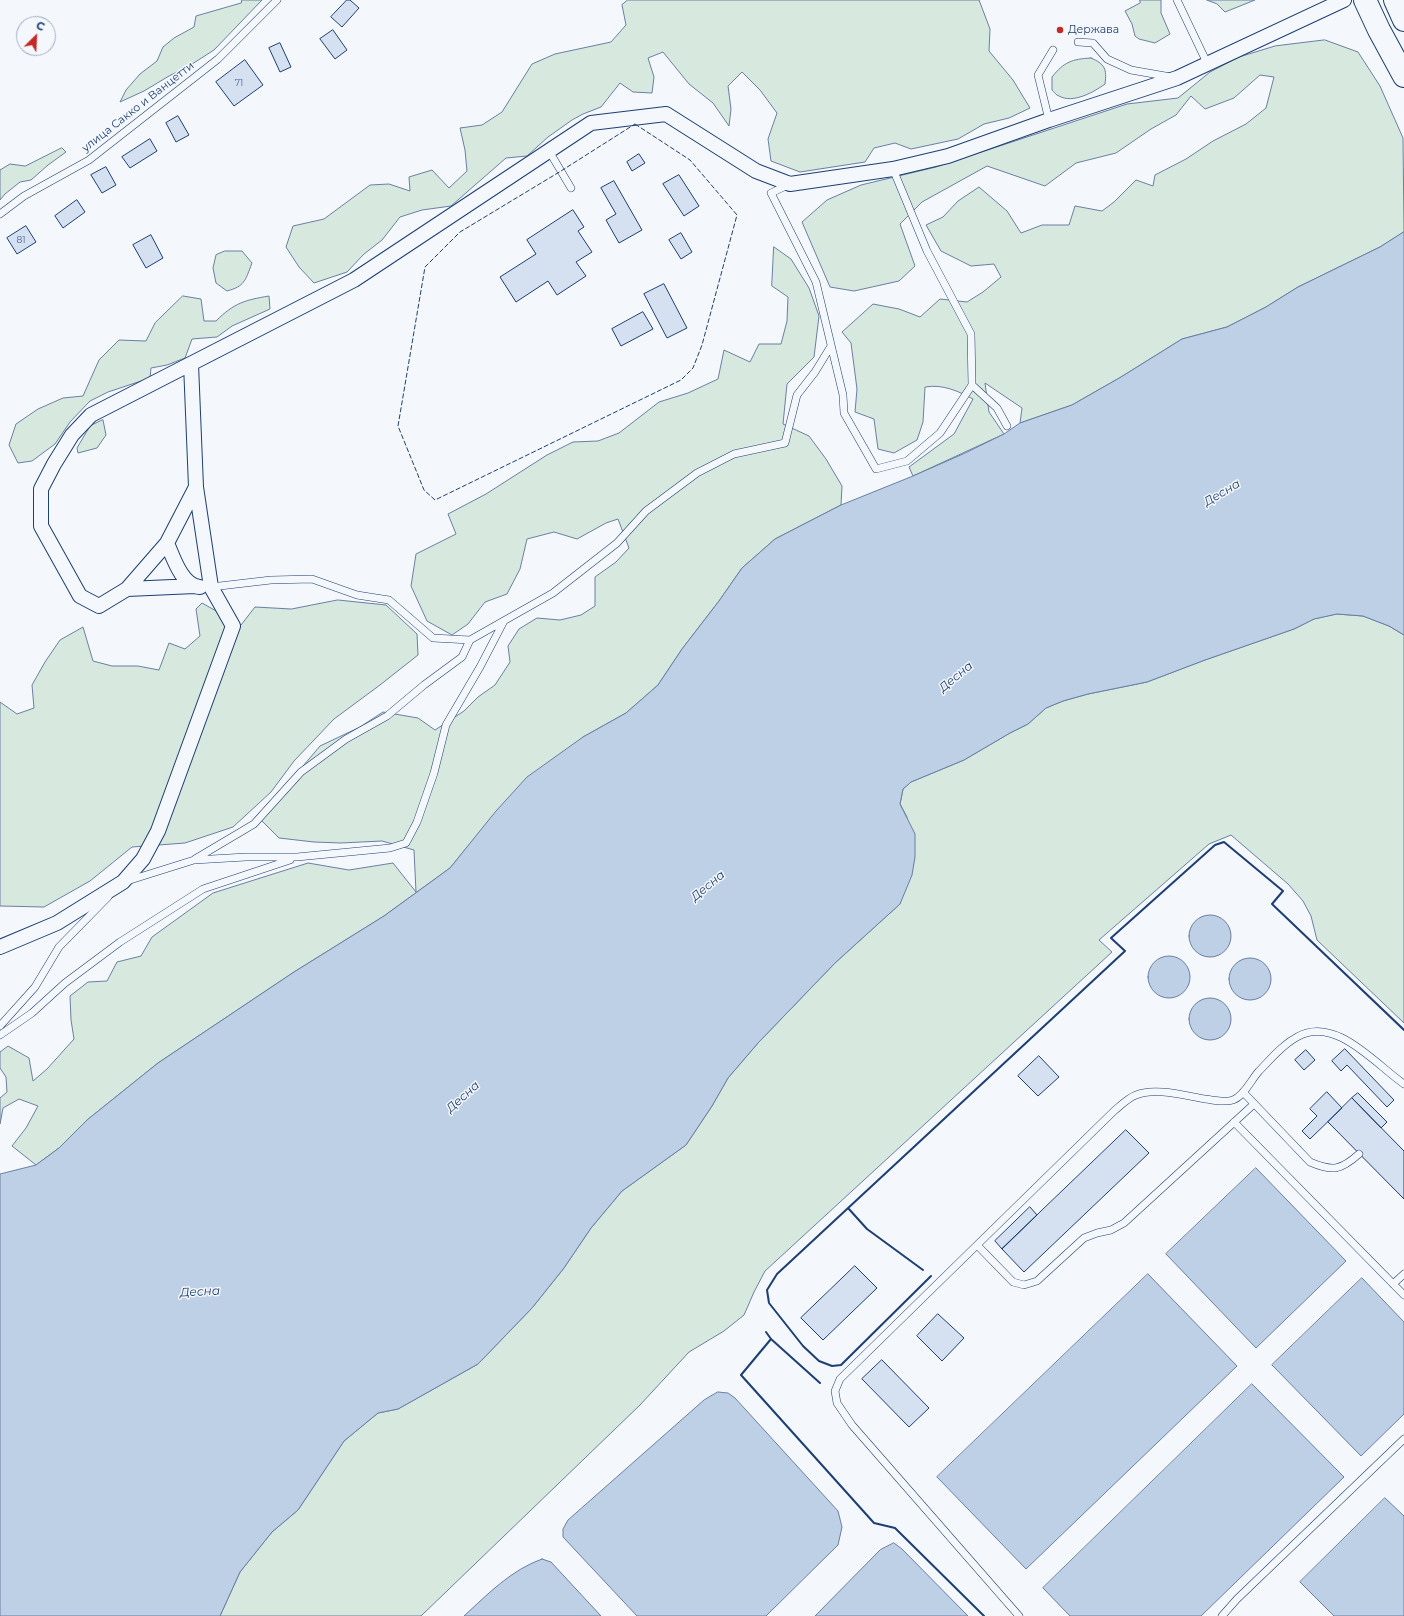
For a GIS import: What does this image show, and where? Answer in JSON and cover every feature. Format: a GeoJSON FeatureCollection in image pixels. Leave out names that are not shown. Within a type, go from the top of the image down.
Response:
{"type":"FeatureCollection","features":[{"type":"Feature","properties":{"kind":"main road"},"geometry":{"type":"LineString","coordinates":[[1365,0],[1379,30],[1404,76]]}},
{"type":"Feature","properties":{"kind":"street"},"geometry":{"type":"LineString","coordinates":[[196,487],[167,543],[127,589],[99,606],[80,596],[41,526],[41,489],[72,435],[91,415],[354,280],[591,123],[666,114],[756,171],[790,184],[893,169],[948,156],[1049,120],[1177,78],[1208,65],[1344,0]]}},
{"type":"Feature","properties":{"kind":"street"},"geometry":{"type":"LineString","coordinates":[[0,947],[57,923],[123,882],[143,859],[158,832],[233,626],[210,587],[196,487],[191,364]]}},
{"type":"Feature","properties":{"kind":"street"},"geometry":{"type":"LineString","coordinates":[[167,543],[179,572],[195,586]]}},
{"type":"Feature","properties":{"kind":"street"},"geometry":{"type":"LineString","coordinates":[[127,589],[195,586],[210,587]]}},
{"type":"Feature","properties":{"kind":"lane","name":"улица Сакко и Ванцетти"},"geometry":{"type":"LineString","coordinates":[[0,214],[24,196],[89,160],[218,59],[277,0]]}},
{"type":"Feature","properties":{"kind":"lane"},"geometry":{"type":"LineString","coordinates":[[1177,0],[1208,65]]}},
{"type":"Feature","properties":{"kind":"lane"},"geometry":{"type":"LineString","coordinates":[[1078,42],[1093,43],[1107,58],[1131,70],[1177,78]]}},
{"type":"Feature","properties":{"kind":"lane"},"geometry":{"type":"LineString","coordinates":[[1049,120],[1038,75],[1053,50]]}},
{"type":"Feature","properties":{"kind":"lane"},"geometry":{"type":"LineString","coordinates":[[549,151],[571,188]]}},
{"type":"Feature","properties":{"kind":"lane"},"geometry":{"type":"LineString","coordinates":[[790,184],[771,193],[816,282],[843,395],[844,413],[876,469],[908,461],[940,433],[972,385],[972,334],[927,251],[893,169]]}},
{"type":"Feature","properties":{"kind":"lane"},"geometry":{"type":"LineString","coordinates":[[210,587],[271,580],[312,579],[357,595],[389,600],[433,638],[470,640],[552,593],[618,543],[646,511],[697,473],[734,454],[785,443],[798,395],[815,372],[831,346]]}},
{"type":"Feature","properties":{"kind":"lane"},"geometry":{"type":"LineString","coordinates":[[972,385],[997,408],[1007,426]]}},
{"type":"Feature","properties":{"kind":"lane"},"geometry":{"type":"LineString","coordinates":[[194,860],[246,857],[297,857],[390,848],[406,842],[417,822],[434,773],[446,725],[480,667],[504,621]]}},
{"type":"Feature","properties":{"kind":"lane"},"geometry":{"type":"LineString","coordinates":[[0,1026],[35,987],[59,947],[123,882],[194,860],[254,824],[301,772],[346,739],[387,716],[424,685],[462,657],[470,640]]}},
{"type":"Feature","properties":{"kind":"lane"},"geometry":{"type":"LineString","coordinates":[[0,1035],[32,1013],[65,983],[120,942],[203,888],[297,857]]}},
{"type":"Feature","properties":{"kind":"lane"},"geometry":{"type":"LineString","coordinates":[[1019,1616],[852,1426],[837,1403],[836,1391],[840,1379],[1129,1098],[1138,1094],[1166,1092],[1219,1101],[1232,1100],[1240,1096],[1258,1072],[1285,1044],[1298,1036],[1309,1032],[1324,1031],[1347,1039],[1404,1084]]}},
{"type":"Feature","properties":{"kind":"lane"},"geometry":{"type":"LineString","coordinates":[[1243,1092],[1310,1162],[1322,1167],[1335,1168],[1346,1165],[1360,1154]]}},
{"type":"Feature","properties":{"kind":"lane"},"geometry":{"type":"LineString","coordinates":[[977,1245],[1012,1282],[1024,1285],[1037,1281],[1084,1238],[1111,1230],[1124,1223],[1254,1104]]}},
{"type":"Feature","properties":{"kind":"lane"},"geometry":{"type":"LineString","coordinates":[[1234,1122],[1404,1296]]}},
{"type":"Feature","properties":{"kind":"lane"},"geometry":{"type":"LineString","coordinates":[[1393,1284],[1404,1274]]}},
{"type":"Feature","properties":{"kind":"lane"},"geometry":{"type":"LineString","coordinates":[[1222,1616],[1237,1599],[1404,1439]]}},
{"type":"Feature","properties":{"kind":"shaded area"},"geometry":{"type":"Polygon","coordinates":[[[242,0],[262,0],[214,50],[144,91],[120,102],[126,90],[140,74],[157,61],[163,47],[174,38],[194,27],[196,16],[241,3],[242,0]]]}},
{"type":"Feature","properties":{"kind":"shaded area"},"geometry":{"type":"Polygon","coordinates":[[[628,0],[979,0],[990,29],[989,51],[1013,80],[1030,108],[1009,118],[984,124],[958,139],[911,149],[895,143],[874,148],[865,162],[800,172],[771,161],[768,139],[777,113],[760,90],[742,72],[728,86],[731,109],[729,126],[713,103],[689,84],[663,52],[648,58],[654,77],[652,93],[633,92],[620,83],[601,107],[572,120],[548,137],[527,156],[506,158],[451,206],[422,210],[400,217],[382,240],[364,254],[347,272],[314,283],[299,267],[286,247],[293,226],[324,219],[370,185],[389,184],[410,191],[409,177],[432,170],[449,188],[467,171],[465,150],[460,128],[482,125],[502,112],[532,64],[555,54],[611,42],[626,25],[622,5],[628,0]]]}},
{"type":"Feature","properties":{"kind":"shaded area"},"geometry":{"type":"Polygon","coordinates":[[[1140,0],[1161,0],[1161,13],[1170,34],[1155,43],[1139,39],[1135,36],[1132,24],[1125,11],[1140,3],[1140,0]]]}},
{"type":"Feature","properties":{"kind":"shaded area"},"geometry":{"type":"Polygon","coordinates":[[[1207,0],[1255,0],[1225,12],[1217,4],[1207,0]]]}},
{"type":"Feature","properties":{"kind":"shaded area"},"geometry":{"type":"Polygon","coordinates":[[[1325,40],[1358,52],[1380,86],[1403,138],[1404,232],[1380,247],[1298,287],[1266,307],[1227,327],[1182,339],[1121,377],[1072,405],[1020,423],[1022,408],[985,383],[989,412],[1004,434],[913,476],[909,467],[954,434],[973,399],[944,387],[925,387],[923,422],[917,440],[894,453],[878,449],[874,419],[855,412],[857,389],[851,343],[842,332],[873,304],[899,309],[920,317],[940,299],[967,302],[983,292],[1001,277],[994,264],[971,266],[941,251],[926,225],[943,217],[958,201],[979,187],[1007,211],[1021,233],[1042,225],[1069,225],[1075,206],[1102,211],[1114,202],[1136,180],[1153,186],[1155,175],[1186,159],[1213,141],[1246,124],[1266,108],[1274,77],[1260,75],[1234,98],[1205,109],[1191,96],[1176,115],[1151,129],[1116,153],[1076,163],[1045,186],[987,166],[922,202],[900,224],[915,266],[899,281],[854,291],[830,287],[802,222],[827,200],[861,185],[936,167],[1127,104],[1178,98],[1210,72],[1239,57],[1275,46],[1325,40]]]}},
{"type":"Feature","properties":{"kind":"shaded area"},"geometry":{"type":"Polygon","coordinates":[[[1091,58],[1099,62],[1104,68],[1106,74],[1105,84],[1083,96],[1071,99],[1058,96],[1052,90],[1052,77],[1060,68],[1073,60],[1091,58]]]}},
{"type":"Feature","properties":{"kind":"shaded area"},"geometry":{"type":"Polygon","coordinates":[[[62,148],[66,152],[31,180],[20,182],[0,200],[0,170],[10,164],[25,166],[62,148]]]}},
{"type":"Feature","properties":{"kind":"shaded area"},"geometry":{"type":"Polygon","coordinates":[[[774,247],[791,259],[809,288],[819,316],[814,357],[787,384],[783,424],[809,436],[826,459],[842,486],[841,505],[775,539],[742,568],[682,649],[658,685],[626,713],[583,737],[496,812],[450,868],[384,916],[294,972],[158,1063],[87,1120],[59,1148],[36,1165],[12,1146],[26,1128],[38,1106],[19,1099],[3,1108],[0,1124],[0,1098],[7,1092],[6,1077],[0,1068],[0,1052],[8,1046],[29,1058],[33,1081],[47,1069],[74,1039],[71,1020],[70,996],[88,982],[107,981],[117,962],[141,956],[152,937],[213,893],[308,863],[349,870],[393,863],[416,892],[414,850],[382,841],[341,843],[279,838],[259,818],[320,746],[360,727],[383,712],[418,718],[435,730],[464,711],[478,697],[495,685],[510,662],[508,646],[519,629],[537,618],[560,620],[581,615],[595,606],[595,577],[616,562],[629,548],[618,519],[606,523],[577,539],[554,532],[527,539],[520,569],[507,594],[485,602],[468,624],[452,635],[427,621],[411,586],[416,554],[456,534],[448,514],[486,494],[547,455],[573,442],[598,441],[619,433],[659,402],[688,393],[718,379],[724,350],[750,362],[759,344],[781,344],[787,321],[788,297],[772,286],[774,247]]]}},
{"type":"Feature","properties":{"kind":"shaded area"},"geometry":{"type":"Polygon","coordinates":[[[225,251],[242,251],[252,263],[244,282],[238,287],[227,291],[216,283],[213,268],[216,255],[225,251]]]}},
{"type":"Feature","properties":{"kind":"shaded area"},"geometry":{"type":"Polygon","coordinates":[[[183,296],[201,299],[204,321],[216,321],[228,310],[240,303],[269,296],[270,309],[232,326],[217,337],[192,339],[185,358],[167,365],[151,368],[150,378],[108,392],[90,401],[70,422],[55,444],[32,461],[18,463],[9,445],[16,424],[38,409],[63,398],[83,396],[99,360],[119,340],[146,341],[155,323],[183,296]]]}},
{"type":"Feature","properties":{"kind":"shaded area"},"geometry":{"type":"Polygon","coordinates":[[[103,420],[106,435],[97,448],[78,453],[77,448],[90,426],[103,420]]]}},
{"type":"Feature","properties":{"kind":"shaded area"},"geometry":{"type":"Polygon","coordinates":[[[338,600],[386,605],[417,634],[418,655],[334,719],[294,761],[271,792],[233,827],[185,843],[132,847],[90,881],[44,907],[0,906],[0,702],[17,714],[34,708],[32,685],[60,640],[83,627],[93,661],[112,666],[138,666],[159,670],[169,643],[185,649],[200,636],[196,609],[202,603],[241,625],[255,607],[291,609],[338,600]]]}},
{"type":"Feature","properties":{"kind":"shaded area"},"geometry":{"type":"Polygon","coordinates":[[[1337,614],[1363,616],[1389,626],[1404,635],[1404,1023],[1317,940],[1311,916],[1303,901],[1288,884],[1231,835],[1209,844],[1099,940],[1112,952],[765,1271],[744,1315],[724,1331],[689,1352],[640,1405],[421,1616],[220,1616],[240,1572],[272,1532],[298,1510],[344,1441],[378,1413],[398,1409],[478,1364],[532,1308],[564,1268],[591,1228],[622,1191],[686,1145],[712,1106],[728,1078],[758,1043],[835,963],[900,904],[907,817],[900,804],[903,789],[911,782],[964,760],[1028,724],[1046,708],[1063,701],[1088,694],[1147,682],[1294,629],[1314,619],[1337,614]]]}},
{"type":"Feature","properties":{"kind":"water","name":"Десна"},"geometry":{"type":"Polygon","coordinates":[[[1404,232],[1404,635],[1389,626],[1363,616],[1337,614],[1314,619],[1294,629],[1147,682],[1088,694],[1063,701],[1046,708],[1028,724],[964,760],[911,782],[903,789],[900,804],[915,834],[915,857],[912,875],[900,904],[835,963],[758,1043],[728,1078],[712,1106],[686,1145],[622,1191],[591,1228],[564,1268],[532,1308],[478,1364],[398,1409],[378,1413],[344,1441],[298,1510],[272,1532],[240,1572],[220,1616],[0,1616],[0,1174],[36,1165],[59,1148],[87,1120],[158,1063],[294,972],[384,916],[450,868],[496,811],[527,777],[583,737],[626,713],[658,685],[682,649],[742,568],[775,539],[841,505],[963,454],[1004,434],[1020,423],[1072,405],[1121,377],[1182,339],[1227,327],[1266,307],[1298,287],[1380,247],[1404,232]]]}},
{"type":"Feature","properties":{"kind":"water"},"geometry":{"type":"Polygon","coordinates":[[[1210,915],[1225,921],[1231,936],[1225,951],[1210,957],[1195,951],[1189,936],[1195,921],[1210,915]]]}},
{"type":"Feature","properties":{"kind":"water"},"geometry":{"type":"Polygon","coordinates":[[[1169,956],[1184,962],[1190,977],[1184,992],[1169,998],[1154,992],[1148,977],[1154,962],[1169,956]]]}},
{"type":"Feature","properties":{"kind":"water"},"geometry":{"type":"Polygon","coordinates":[[[1250,958],[1265,964],[1271,979],[1265,994],[1250,1000],[1235,994],[1229,979],[1235,964],[1250,958]]]}},
{"type":"Feature","properties":{"kind":"water"},"geometry":{"type":"Polygon","coordinates":[[[1210,998],[1225,1004],[1231,1019],[1225,1034],[1210,1040],[1195,1034],[1189,1019],[1195,1004],[1210,998]]]}},
{"type":"Feature","properties":{"kind":"water"},"geometry":{"type":"Polygon","coordinates":[[[1256,1168],[1346,1261],[1256,1348],[1166,1254],[1256,1168]]]}},
{"type":"Feature","properties":{"kind":"water"},"geometry":{"type":"Polygon","coordinates":[[[1148,1274],[1237,1366],[1026,1569],[937,1477],[1148,1274]]]}},
{"type":"Feature","properties":{"kind":"water"},"geometry":{"type":"Polygon","coordinates":[[[1362,1278],[1404,1322],[1404,1414],[1361,1456],[1272,1365],[1362,1278]]]}},
{"type":"Feature","properties":{"kind":"water"},"geometry":{"type":"Polygon","coordinates":[[[1252,1384],[1344,1477],[1201,1616],[1070,1616],[1043,1588],[1252,1384]]]}},
{"type":"Feature","properties":{"kind":"water"},"geometry":{"type":"Polygon","coordinates":[[[718,1392],[728,1393],[735,1398],[838,1511],[842,1527],[838,1545],[766,1616],[637,1616],[563,1537],[563,1529],[568,1520],[704,1400],[718,1392]]]}},
{"type":"Feature","properties":{"kind":"water"},"geometry":{"type":"Polygon","coordinates":[[[1385,1498],[1404,1516],[1404,1616],[1334,1616],[1300,1582],[1385,1498]]]}},
{"type":"Feature","properties":{"kind":"water"},"geometry":{"type":"Polygon","coordinates":[[[894,1543],[902,1549],[968,1616],[815,1616],[880,1550],[894,1543]]]}},
{"type":"Feature","properties":{"kind":"water"},"geometry":{"type":"Polygon","coordinates":[[[542,1559],[551,1562],[601,1616],[464,1616],[500,1583],[520,1569],[542,1559]]]}},
{"type":"Feature","properties":{"kind":"building"},"geometry":{"type":"Polygon","coordinates":[[[347,0],[350,0],[359,8],[342,27],[331,17],[347,0]]]}},
{"type":"Feature","properties":{"kind":"building"},"geometry":{"type":"Polygon","coordinates":[[[333,30],[347,50],[335,59],[320,39],[333,30]]]}},
{"type":"Feature","properties":{"kind":"building"},"geometry":{"type":"Polygon","coordinates":[[[280,43],[291,67],[280,72],[269,48],[280,43]]]}},
{"type":"Feature","properties":{"kind":"building"},"geometry":{"type":"Polygon","coordinates":[[[245,60],[263,85],[234,106],[216,82],[245,60]]]}},
{"type":"Feature","properties":{"kind":"building"},"geometry":{"type":"Polygon","coordinates":[[[178,116],[189,135],[176,142],[166,123],[178,116]]]}},
{"type":"Feature","properties":{"kind":"building"},"geometry":{"type":"Polygon","coordinates":[[[150,139],[157,151],[130,168],[122,157],[150,139]]]}},
{"type":"Feature","properties":{"kind":"building"},"geometry":{"type":"Polygon","coordinates":[[[639,154],[645,163],[632,171],[627,162],[639,154]]]}},
{"type":"Feature","properties":{"kind":"building"},"geometry":{"type":"Polygon","coordinates":[[[106,167],[116,185],[102,193],[91,175],[106,167]]]}},
{"type":"Feature","properties":{"kind":"building"},"geometry":{"type":"Polygon","coordinates":[[[679,175],[699,206],[684,216],[663,184],[679,175]]]}},
{"type":"Feature","properties":{"kind":"building"},"geometry":{"type":"Polygon","coordinates":[[[614,181],[642,230],[619,243],[606,220],[616,214],[601,188],[614,181]]]}},
{"type":"Feature","properties":{"kind":"building"},"geometry":{"type":"Polygon","coordinates":[[[77,200],[85,212],[63,228],[55,216],[77,200]]]}},
{"type":"Feature","properties":{"kind":"building"},"geometry":{"type":"Polygon","coordinates":[[[573,210],[584,227],[578,231],[592,252],[576,262],[586,276],[557,295],[548,281],[516,302],[500,277],[536,254],[527,240],[573,210]]]}},
{"type":"Feature","properties":{"kind":"building"},"geometry":{"type":"Polygon","coordinates":[[[26,226],[36,242],[17,254],[7,238],[26,226]]]}},
{"type":"Feature","properties":{"kind":"building"},"geometry":{"type":"Polygon","coordinates":[[[681,233],[692,252],[681,259],[669,240],[681,233]]]}},
{"type":"Feature","properties":{"kind":"building"},"geometry":{"type":"Polygon","coordinates":[[[151,235],[163,258],[146,268],[133,245],[151,235]]]}},
{"type":"Feature","properties":{"kind":"building"},"geometry":{"type":"Polygon","coordinates":[[[664,284],[687,328],[667,338],[644,294],[664,284]]]}},
{"type":"Feature","properties":{"kind":"building"},"geometry":{"type":"Polygon","coordinates":[[[643,312],[653,329],[621,346],[612,329],[643,312]]]}},
{"type":"Feature","properties":{"kind":"building"},"geometry":{"type":"Polygon","coordinates":[[[1345,1049],[1394,1100],[1387,1107],[1347,1065],[1341,1071],[1332,1061],[1345,1049]]]}},
{"type":"Feature","properties":{"kind":"building"},"geometry":{"type":"Polygon","coordinates":[[[1306,1050],[1315,1060],[1304,1070],[1295,1060],[1306,1050]]]}},
{"type":"Feature","properties":{"kind":"building"},"geometry":{"type":"Polygon","coordinates":[[[1039,1056],[1059,1077],[1038,1096],[1018,1076],[1039,1056]]]}},
{"type":"Feature","properties":{"kind":"building"},"geometry":{"type":"Polygon","coordinates":[[[1327,1092],[1342,1108],[1310,1139],[1302,1131],[1317,1116],[1310,1109],[1327,1092]]]}},
{"type":"Feature","properties":{"kind":"building"},"geometry":{"type":"Polygon","coordinates":[[[1358,1093],[1387,1122],[1381,1128],[1352,1098],[1358,1093]]]}},
{"type":"Feature","properties":{"kind":"building"},"geometry":{"type":"Polygon","coordinates":[[[1352,1098],[1404,1151],[1404,1199],[1328,1122],[1352,1098]]]}},
{"type":"Feature","properties":{"kind":"building"},"geometry":{"type":"Polygon","coordinates":[[[1126,1130],[1149,1153],[1024,1272],[1002,1249],[1126,1130]]]}},
{"type":"Feature","properties":{"kind":"building"},"geometry":{"type":"Polygon","coordinates":[[[1030,1207],[1037,1215],[1002,1249],[995,1241],[1030,1207]]]}},
{"type":"Feature","properties":{"kind":"building"},"geometry":{"type":"Polygon","coordinates":[[[855,1266],[877,1288],[823,1340],[801,1318],[855,1266]]]}},
{"type":"Feature","properties":{"kind":"building"},"geometry":{"type":"Polygon","coordinates":[[[938,1314],[964,1338],[942,1361],[917,1336],[938,1314]]]}},
{"type":"Feature","properties":{"kind":"building"},"geometry":{"type":"Polygon","coordinates":[[[882,1360],[929,1408],[909,1427],[862,1379],[882,1360]]]}},
{"type":"Feature","properties":{"kind":"fence"},"geometry":{"type":"LineString","coordinates":[[635,124],[690,160],[737,215],[702,345],[693,368],[681,380],[435,500],[424,490],[398,426],[425,267],[460,232],[635,124]]}},
{"type":"Feature","properties":{"kind":"wall"},"geometry":{"type":"LineString","coordinates":[[931,1276],[841,1365],[832,1366],[819,1361],[803,1346],[769,1303],[767,1290],[777,1274],[1125,951],[1111,938],[1215,845],[1224,842],[1283,891],[1272,904],[1404,1030]]}},
{"type":"Feature","properties":{"kind":"wall"},"geometry":{"type":"LineString","coordinates":[[848,1208],[867,1229],[923,1270]]}},
{"type":"Feature","properties":{"kind":"wall"},"geometry":{"type":"LineString","coordinates":[[766,1332],[771,1339],[820,1383]]}},
{"type":"Feature","properties":{"kind":"wall"},"geometry":{"type":"LineString","coordinates":[[771,1339],[741,1375],[874,1523],[895,1528],[984,1616]]}},
{"type":"Feature","properties":{"kind":"place","name":"Держава"},"geometry":{"type":"Point","coordinates":[1060,30]}}]}
